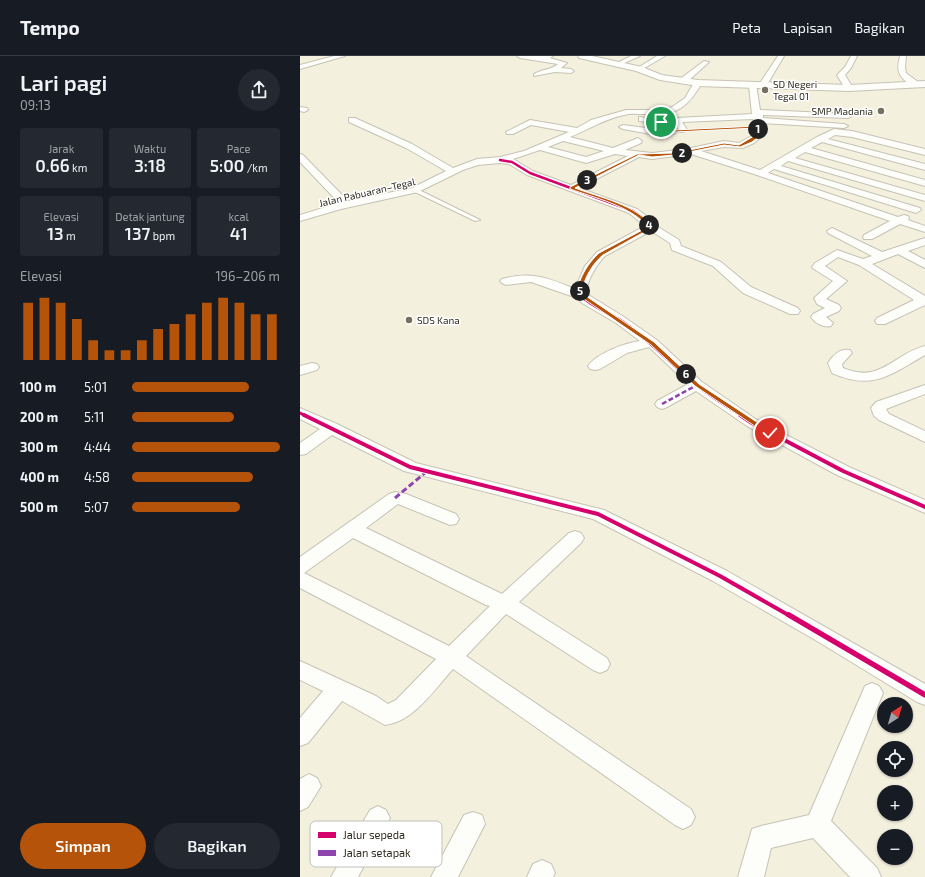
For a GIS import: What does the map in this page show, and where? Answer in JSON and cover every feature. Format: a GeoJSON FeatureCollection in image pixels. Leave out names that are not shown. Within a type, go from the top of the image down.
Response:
{"type":"FeatureCollection","features":[{"type":"Feature","properties":{"kind":"street"},"geometry":{"type":"LineString","coordinates":[[300,67],[342,56]]}},
{"type":"Feature","properties":{"kind":"street"},"geometry":{"type":"LineString","coordinates":[[520,56],[564,63],[555,70]]}},
{"type":"Feature","properties":{"kind":"street"},"geometry":{"type":"LineString","coordinates":[[542,59],[550,56]]}},
{"type":"Feature","properties":{"kind":"street"},"geometry":{"type":"LineString","coordinates":[[582,56],[639,69],[660,77],[698,83],[849,88],[925,84]]}},
{"type":"Feature","properties":{"kind":"street"},"geometry":{"type":"LineString","coordinates":[[618,64],[637,56]]}},
{"type":"Feature","properties":{"kind":"street"},"geometry":{"type":"LineString","coordinates":[[639,69],[662,56]]}},
{"type":"Feature","properties":{"kind":"street"},"geometry":{"type":"LineString","coordinates":[[562,138],[614,151],[652,156],[674,154],[724,144],[740,146],[759,135],[754,127],[757,86],[781,56]]}},
{"type":"Feature","properties":{"kind":"street"},"geometry":{"type":"LineString","coordinates":[[849,88],[841,75],[848,68],[854,56]]}},
{"type":"Feature","properties":{"kind":"street"},"geometry":{"type":"LineString","coordinates":[[903,56],[900,71],[902,76],[916,84]]}},
{"type":"Feature","properties":{"kind":"street"},"geometry":{"type":"LineString","coordinates":[[683,81],[706,62]]}},
{"type":"Feature","properties":{"kind":"street"},"geometry":{"type":"LineString","coordinates":[[311,64],[323,68]]}},
{"type":"Feature","properties":{"kind":"street"},"geometry":{"type":"LineString","coordinates":[[536,75],[544,71],[571,71]]}},
{"type":"Feature","properties":{"kind":"street","name":"Jalan Pabuaran–Tegal"},"geometry":{"type":"LineString","coordinates":[[300,218],[346,205],[415,190],[477,162],[500,160],[541,148],[594,122],[621,113],[665,112],[675,109],[688,99],[698,83]]}},
{"type":"Feature","properties":{"kind":"street"},"geometry":{"type":"LineString","coordinates":[[848,116],[759,112],[759,119],[850,126]]}},
{"type":"Feature","properties":{"kind":"street"},"geometry":{"type":"LineString","coordinates":[[821,124],[822,114]]}},
{"type":"Feature","properties":{"kind":"street"},"geometry":{"type":"LineString","coordinates":[[682,130],[677,120],[756,116]]}},
{"type":"Feature","properties":{"kind":"street"},"geometry":{"type":"LineString","coordinates":[[635,118],[661,122],[682,130]]}},
{"type":"Feature","properties":{"kind":"street"},"geometry":{"type":"LineString","coordinates":[[352,120],[409,146],[453,172]]}},
{"type":"Feature","properties":{"kind":"street"},"geometry":{"type":"LineString","coordinates":[[510,132],[530,122],[578,131]]}},
{"type":"Feature","properties":{"kind":"street"},"geometry":{"type":"LineString","coordinates":[[821,124],[834,132],[852,134],[925,152]]}},
{"type":"Feature","properties":{"kind":"street"},"geometry":{"type":"LineString","coordinates":[[623,127],[667,134],[682,130]]}},
{"type":"Feature","properties":{"kind":"street"},"geometry":{"type":"LineString","coordinates":[[761,173],[834,132]]}},
{"type":"Feature","properties":{"kind":"street"},"geometry":{"type":"LineString","coordinates":[[820,139],[925,167]]}},
{"type":"Feature","properties":{"kind":"street"},"geometry":{"type":"LineString","coordinates":[[541,148],[581,160],[586,160],[638,141]]}},
{"type":"Feature","properties":{"kind":"street"},"geometry":{"type":"LineString","coordinates":[[803,149],[925,183]]}},
{"type":"Feature","properties":{"kind":"street"},"geometry":{"type":"LineString","coordinates":[[723,161],[743,151]]}},
{"type":"Feature","properties":{"kind":"street"},"geometry":{"type":"LineString","coordinates":[[694,152],[761,173],[766,177],[925,229]]}},
{"type":"Feature","properties":{"kind":"street"},"geometry":{"type":"LineString","coordinates":[[572,188],[638,154]]}},
{"type":"Feature","properties":{"kind":"street"},"geometry":{"type":"LineString","coordinates":[[300,157],[346,205]]}},
{"type":"Feature","properties":{"kind":"street"},"geometry":{"type":"LineString","coordinates":[[787,158],[925,198]]}},
{"type":"Feature","properties":{"kind":"street"},"geometry":{"type":"LineString","coordinates":[[500,160],[512,162],[530,173],[633,211],[644,219],[651,227],[675,242],[676,248],[711,262],[722,268],[746,290],[794,311]]}},
{"type":"Feature","properties":{"kind":"street"},"geometry":{"type":"LineString","coordinates":[[773,166],[916,210]]}},
{"type":"Feature","properties":{"kind":"street"},"geometry":{"type":"LineString","coordinates":[[868,237],[900,221],[925,204]]}},
{"type":"Feature","properties":{"kind":"street"},"geometry":{"type":"LineString","coordinates":[[581,295],[580,291],[594,260],[601,254],[651,227]]}},
{"type":"Feature","properties":{"kind":"street"},"geometry":{"type":"LineString","coordinates":[[832,231],[883,257]]}},
{"type":"Feature","properties":{"kind":"street"},"geometry":{"type":"LineString","coordinates":[[864,263],[900,251],[918,242],[925,241]]}},
{"type":"Feature","properties":{"kind":"street"},"geometry":{"type":"LineString","coordinates":[[900,251],[925,265]]}},
{"type":"Feature","properties":{"kind":"street"},"geometry":{"type":"LineString","coordinates":[[827,323],[817,316],[835,308],[821,301],[820,298],[841,280],[818,267],[837,253],[864,263],[924,301]]}},
{"type":"Feature","properties":{"kind":"street"},"geometry":{"type":"LineString","coordinates":[[506,281],[531,278],[544,281],[581,295],[652,343],[697,385],[770,433],[843,470],[925,507]]}},
{"type":"Feature","properties":{"kind":"street"},"geometry":{"type":"LineString","coordinates":[[881,321],[924,301]]}},
{"type":"Feature","properties":{"kind":"street"},"geometry":{"type":"LineString","coordinates":[[595,366],[613,353],[638,344],[652,343]]}},
{"type":"Feature","properties":{"kind":"street"},"geometry":{"type":"LineString","coordinates":[[845,354],[835,363],[837,370],[854,376],[870,378],[877,376],[925,350]]}},
{"type":"Feature","properties":{"kind":"street"},"geometry":{"type":"LineString","coordinates":[[662,404],[697,385]]}},
{"type":"Feature","properties":{"kind":"street"},"geometry":{"type":"LineString","coordinates":[[925,388],[881,405],[878,408],[879,413],[925,438]]}},
{"type":"Feature","properties":{"kind":"street"},"geometry":{"type":"LineString","coordinates":[[300,413],[398,462],[426,472],[598,514],[720,576],[925,695]]}},
{"type":"Feature","properties":{"kind":"street"},"geometry":{"type":"LineString","coordinates":[[300,450],[332,428]]}},
{"type":"Feature","properties":{"kind":"street"},"geometry":{"type":"LineString","coordinates":[[300,567],[394,498],[400,498],[450,519]]}},
{"type":"Feature","properties":{"kind":"street"},"geometry":{"type":"LineString","coordinates":[[351,529],[505,603],[600,664]]}},
{"type":"Feature","properties":{"kind":"street"},"geometry":{"type":"LineString","coordinates":[[300,670],[368,703],[385,715],[394,714],[404,707],[505,603],[575,538]]}},
{"type":"Feature","properties":{"kind":"street"},"geometry":{"type":"LineString","coordinates":[[300,579],[451,657],[684,817]]}},
{"type":"Feature","properties":{"kind":"street"},"geometry":{"type":"LineString","coordinates":[[300,736],[338,689]]}},
{"type":"Feature","properties":{"kind":"street"},"geometry":{"type":"LineString","coordinates":[[817,825],[872,693]]}},
{"type":"Feature","properties":{"kind":"street"},"geometry":{"type":"LineString","coordinates":[[444,877],[473,824]]}},
{"type":"Feature","properties":{"kind":"street"},"geometry":{"type":"LineString","coordinates":[[817,825],[859,873]]}},
{"type":"Feature","properties":{"kind":"street"},"geometry":{"type":"LineString","coordinates":[[751,877],[761,838],[817,825]]}},
{"type":"Feature","properties":{"kind":"street"},"geometry":{"type":"LineString","coordinates":[[344,877],[350,867]]}},
{"type":"Feature","properties":{"kind":"lane"},"geometry":{"type":"LineString","coordinates":[[415,190],[476,220]]}},
{"type":"Feature","properties":{"kind":"marked path"},"geometry":{"type":"LineString","coordinates":[[662,404],[697,385]]}},
{"type":"Feature","properties":{"kind":"marked path"},"geometry":{"type":"LineString","coordinates":[[395,498],[426,472]]}},
{"type":"Feature","properties":{"kind":"cycle path"},"geometry":{"type":"LineString","coordinates":[[500,160],[512,162],[530,173],[633,211],[644,219],[651,227],[601,254],[593,262],[580,291],[581,295],[586,300],[620,320],[652,343],[697,385],[752,423],[843,471],[925,507]]}},
{"type":"Feature","properties":{"kind":"cycle path"},"geometry":{"type":"LineString","coordinates":[[300,413],[410,467],[598,514],[720,576],[925,695]]}},
{"type":"Feature","properties":{"kind":"place","name":"SD Negeri Tegal 01"},"geometry":{"type":"Point","coordinates":[765,90]}},
{"type":"Feature","properties":{"kind":"place","name":"SMP Madania"},"geometry":{"type":"Point","coordinates":[881,111]}},
{"type":"Feature","properties":{"kind":"place","name":"SDS Kana"},"geometry":{"type":"Point","coordinates":[409,320]}},
{"type":"Feature","properties":{"kind":"route"},"geometry":{"type":"LineString","coordinates":[[661,122],[675,131],[757,127],[759,135],[740,146],[724,144],[702,150],[674,154],[652,156],[638,154],[572,188],[633,211],[644,219],[651,227],[601,254],[594,260],[590,265],[580,291],[581,295],[586,300],[620,320],[652,343],[697,385],[752,423],[770,433]]}}]}
